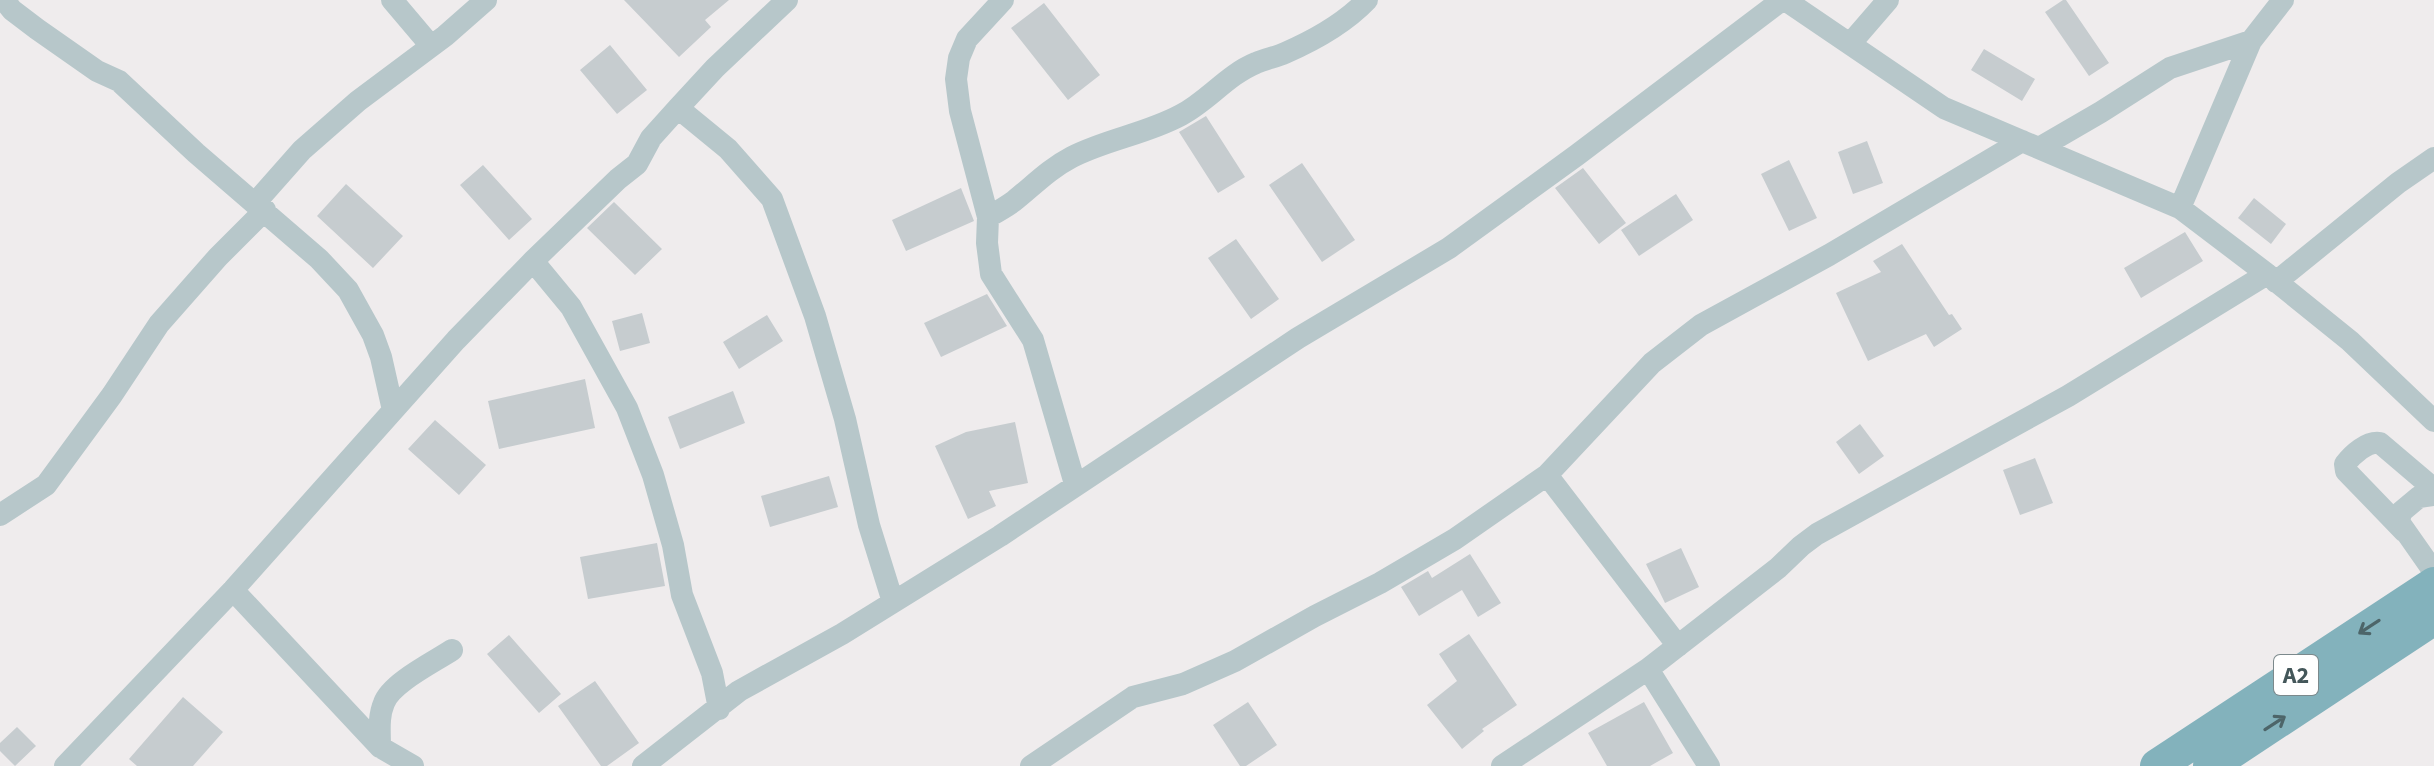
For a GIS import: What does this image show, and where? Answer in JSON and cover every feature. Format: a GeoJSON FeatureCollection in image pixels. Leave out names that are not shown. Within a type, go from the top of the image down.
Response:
{"type":"FeatureCollection","features":[{"type":"Feature","properties":{"kind":"highway","name":"A2"},"geometry":{"type":"LineString","coordinates":[[2157,766],[2434,584]]}},
{"type":"Feature","properties":{"kind":"highway","name":"A2"},"geometry":{"type":"LineString","coordinates":[[2210,766],[2434,618]]}},
{"type":"Feature","properties":{"kind":"street"},"geometry":{"type":"LineString","coordinates":[[392,0],[431,46]]}},
{"type":"Feature","properties":{"kind":"street"},"geometry":{"type":"LineString","coordinates":[[0,515],[46,485],[159,324],[260,206],[302,150],[358,101],[486,0]]}},
{"type":"Feature","properties":{"kind":"street"},"geometry":{"type":"LineString","coordinates":[[65,766],[233,590],[456,340],[533,261],[637,164],[651,138],[678,108],[787,0]]}},
{"type":"Feature","properties":{"kind":"street"},"geometry":{"type":"LineString","coordinates":[[1003,0],[967,39],[959,58],[956,79],[960,111],[988,217],[991,274],[1033,340],[1075,484]]}},
{"type":"Feature","properties":{"kind":"street"},"geometry":{"type":"LineString","coordinates":[[988,217],[1012,203],[1049,169],[1114,139],[1157,127],[1184,114],[1233,75],[1325,34],[1367,0]]}},
{"type":"Feature","properties":{"kind":"street"},"geometry":{"type":"LineString","coordinates":[[643,766],[739,691],[842,634],[1000,536],[1298,338],[1449,248],[1784,0],[1944,108],[2180,208],[2350,341],[2434,421]]}},
{"type":"Feature","properties":{"kind":"street"},"geometry":{"type":"LineString","coordinates":[[1850,44],[1888,0]]}},
{"type":"Feature","properties":{"kind":"street"},"geometry":{"type":"LineString","coordinates":[[2180,208],[2251,41],[2283,0]]}},
{"type":"Feature","properties":{"kind":"street"},"geometry":{"type":"LineString","coordinates":[[3,5],[97,71],[119,81],[196,153],[319,259],[348,290],[373,335],[393,410]]}},
{"type":"Feature","properties":{"kind":"street"},"geometry":{"type":"LineString","coordinates":[[1031,766],[1133,697],[1183,684],[1235,661],[1455,539],[1547,475],[1652,363],[1701,325],[2030,144],[2101,112],[2170,68],[2251,41]]}},
{"type":"Feature","properties":{"kind":"street"},"geometry":{"type":"LineString","coordinates":[[678,108],[728,149],[772,199],[815,316],[845,419],[869,525],[893,602]]}},
{"type":"Feature","properties":{"kind":"street"},"geometry":{"type":"LineString","coordinates":[[1502,766],[1648,669],[1817,534],[2068,396],[2271,278],[2434,158]]}},
{"type":"Feature","properties":{"kind":"street"},"geometry":{"type":"LineString","coordinates":[[533,261],[571,307],[627,408],[653,475],[673,545],[682,595],[712,673],[719,709]]}},
{"type":"Feature","properties":{"kind":"street"},"geometry":{"type":"LineString","coordinates":[[2404,531],[2346,471],[2345,464],[2374,441],[2434,492],[2419,497],[2401,512],[2399,522],[2434,572]]}},
{"type":"Feature","properties":{"kind":"street"},"geometry":{"type":"LineString","coordinates":[[1547,475],[1678,646]]}},
{"type":"Feature","properties":{"kind":"street"},"geometry":{"type":"LineString","coordinates":[[233,590],[380,747],[413,766]]}},
{"type":"Feature","properties":{"kind":"street"},"geometry":{"type":"LineString","coordinates":[[380,747],[379,721],[385,700],[402,682],[452,650]]}},
{"type":"Feature","properties":{"kind":"street"},"geometry":{"type":"LineString","coordinates":[[1648,669],[1709,766]]}},
{"type":"Feature","properties":{"kind":"building"},"geometry":{"type":"Polygon","coordinates":[[[624,0],[729,0],[705,20],[711,27],[679,57],[624,0]]]}},
{"type":"Feature","properties":{"kind":"building"},"geometry":{"type":"Polygon","coordinates":[[[2066,0],[2109,63],[2089,76],[2045,12],[2066,0]]]}},
{"type":"Feature","properties":{"kind":"building"},"geometry":{"type":"Polygon","coordinates":[[[1044,3],[1100,75],[1068,100],[1011,28],[1044,3]]]}},
{"type":"Feature","properties":{"kind":"building"},"geometry":{"type":"Polygon","coordinates":[[[610,45],[647,90],[617,114],[580,70],[610,45]]]}},
{"type":"Feature","properties":{"kind":"building"},"geometry":{"type":"Polygon","coordinates":[[[1984,49],[2035,79],[2022,101],[1971,70],[1984,49]]]}},
{"type":"Feature","properties":{"kind":"building"},"geometry":{"type":"Polygon","coordinates":[[[1206,116],[1245,177],[1218,193],[1179,132],[1206,116]]]}},
{"type":"Feature","properties":{"kind":"building"},"geometry":{"type":"Polygon","coordinates":[[[1867,141],[1883,183],[1853,194],[1838,152],[1867,141]]]}},
{"type":"Feature","properties":{"kind":"building"},"geometry":{"type":"Polygon","coordinates":[[[1789,160],[1817,218],[1789,231],[1761,174],[1789,160]]]}},
{"type":"Feature","properties":{"kind":"building"},"geometry":{"type":"Polygon","coordinates":[[[1302,163],[1355,240],[1322,262],[1269,185],[1302,163]]]}},
{"type":"Feature","properties":{"kind":"building"},"geometry":{"type":"Polygon","coordinates":[[[483,165],[532,219],[509,240],[460,185],[483,165]]]}},
{"type":"Feature","properties":{"kind":"building"},"geometry":{"type":"Polygon","coordinates":[[[1583,168],[1626,223],[1599,244],[1555,188],[1583,168]]]}},
{"type":"Feature","properties":{"kind":"building"},"geometry":{"type":"Polygon","coordinates":[[[346,184],[403,236],[373,268],[317,216],[346,184]]]}},
{"type":"Feature","properties":{"kind":"building"},"geometry":{"type":"Polygon","coordinates":[[[961,188],[974,221],[906,251],[892,220],[961,188]]]}},
{"type":"Feature","properties":{"kind":"building"},"geometry":{"type":"Polygon","coordinates":[[[1676,194],[1693,220],[1639,256],[1621,230],[1676,194]]]}},
{"type":"Feature","properties":{"kind":"building"},"geometry":{"type":"Polygon","coordinates":[[[2254,198],[2286,224],[2271,244],[2238,218],[2254,198]]]}},
{"type":"Feature","properties":{"kind":"building"},"geometry":{"type":"Polygon","coordinates":[[[614,202],[662,249],[635,275],[587,228],[614,202]]]}},
{"type":"Feature","properties":{"kind":"building"},"geometry":{"type":"Polygon","coordinates":[[[2185,232],[2203,261],[2141,298],[2124,268],[2185,232]]]}},
{"type":"Feature","properties":{"kind":"building"},"geometry":{"type":"Polygon","coordinates":[[[1236,239],[1279,299],[1251,319],[1208,258],[1236,239]]]}},
{"type":"Feature","properties":{"kind":"building"},"geometry":{"type":"Polygon","coordinates":[[[1902,244],[1949,315],[1952,314],[1962,329],[1934,347],[1926,334],[1868,361],[1836,293],[1881,272],[1873,261],[1902,244]]]}},
{"type":"Feature","properties":{"kind":"building"},"geometry":{"type":"Polygon","coordinates":[[[987,294],[1007,326],[941,357],[924,323],[987,294]]]}},
{"type":"Feature","properties":{"kind":"building"},"geometry":{"type":"Polygon","coordinates":[[[642,313],[650,343],[620,351],[612,321],[642,313]]]}},
{"type":"Feature","properties":{"kind":"building"},"geometry":{"type":"Polygon","coordinates":[[[767,315],[783,341],[739,369],[723,342],[767,315]]]}},
{"type":"Feature","properties":{"kind":"building"},"geometry":{"type":"Polygon","coordinates":[[[585,379],[595,428],[499,449],[488,401],[585,379]]]}},
{"type":"Feature","properties":{"kind":"building"},"geometry":{"type":"Polygon","coordinates":[[[733,391],[745,423],[680,449],[668,417],[733,391]]]}},
{"type":"Feature","properties":{"kind":"building"},"geometry":{"type":"Polygon","coordinates":[[[435,420],[486,465],[459,495],[408,449],[435,420]]]}},
{"type":"Feature","properties":{"kind":"building"},"geometry":{"type":"Polygon","coordinates":[[[1015,422],[1028,483],[989,491],[996,506],[968,519],[935,446],[966,432],[1015,422]]]}},
{"type":"Feature","properties":{"kind":"building"},"geometry":{"type":"Polygon","coordinates":[[[1860,424],[1884,456],[1859,474],[1836,442],[1860,424]]]}},
{"type":"Feature","properties":{"kind":"building"},"geometry":{"type":"Polygon","coordinates":[[[2035,458],[2053,503],[2020,515],[2003,470],[2035,458]]]}},
{"type":"Feature","properties":{"kind":"building"},"geometry":{"type":"Polygon","coordinates":[[[829,476],[838,507],[770,527],[761,496],[829,476]]]}},
{"type":"Feature","properties":{"kind":"building"},"geometry":{"type":"Polygon","coordinates":[[[657,543],[665,586],[588,599],[580,557],[657,543]]]}},
{"type":"Feature","properties":{"kind":"building"},"geometry":{"type":"Polygon","coordinates":[[[1681,548],[1699,587],[1665,603],[1646,564],[1681,548]]]}},
{"type":"Feature","properties":{"kind":"building"},"geometry":{"type":"Polygon","coordinates":[[[1470,554],[1501,603],[1478,617],[1462,590],[1419,616],[1401,587],[1428,571],[1432,578],[1470,554]]]}},
{"type":"Feature","properties":{"kind":"building"},"geometry":{"type":"Polygon","coordinates":[[[1469,634],[1517,705],[1482,729],[1484,731],[1462,749],[1427,705],[1457,681],[1439,654],[1469,634]]]}},
{"type":"Feature","properties":{"kind":"building"},"geometry":{"type":"Polygon","coordinates":[[[509,635],[561,694],[539,713],[487,654],[509,635]]]}},
{"type":"Feature","properties":{"kind":"building"},"geometry":{"type":"Polygon","coordinates":[[[595,681],[639,743],[607,766],[601,766],[558,706],[595,681]]]}},
{"type":"Feature","properties":{"kind":"building"},"geometry":{"type":"Polygon","coordinates":[[[183,697],[223,732],[193,766],[137,766],[129,759],[183,697]]]}},
{"type":"Feature","properties":{"kind":"building"},"geometry":{"type":"Polygon","coordinates":[[[1248,702],[1277,745],[1246,766],[1240,766],[1213,725],[1248,702]]]}},
{"type":"Feature","properties":{"kind":"building"},"geometry":{"type":"Polygon","coordinates":[[[1644,702],[1673,753],[1650,766],[1607,766],[1588,733],[1644,702]]]}},
{"type":"Feature","properties":{"kind":"building"},"geometry":{"type":"Polygon","coordinates":[[[17,727],[36,746],[15,766],[0,751],[0,743],[17,727]]]}}]}
